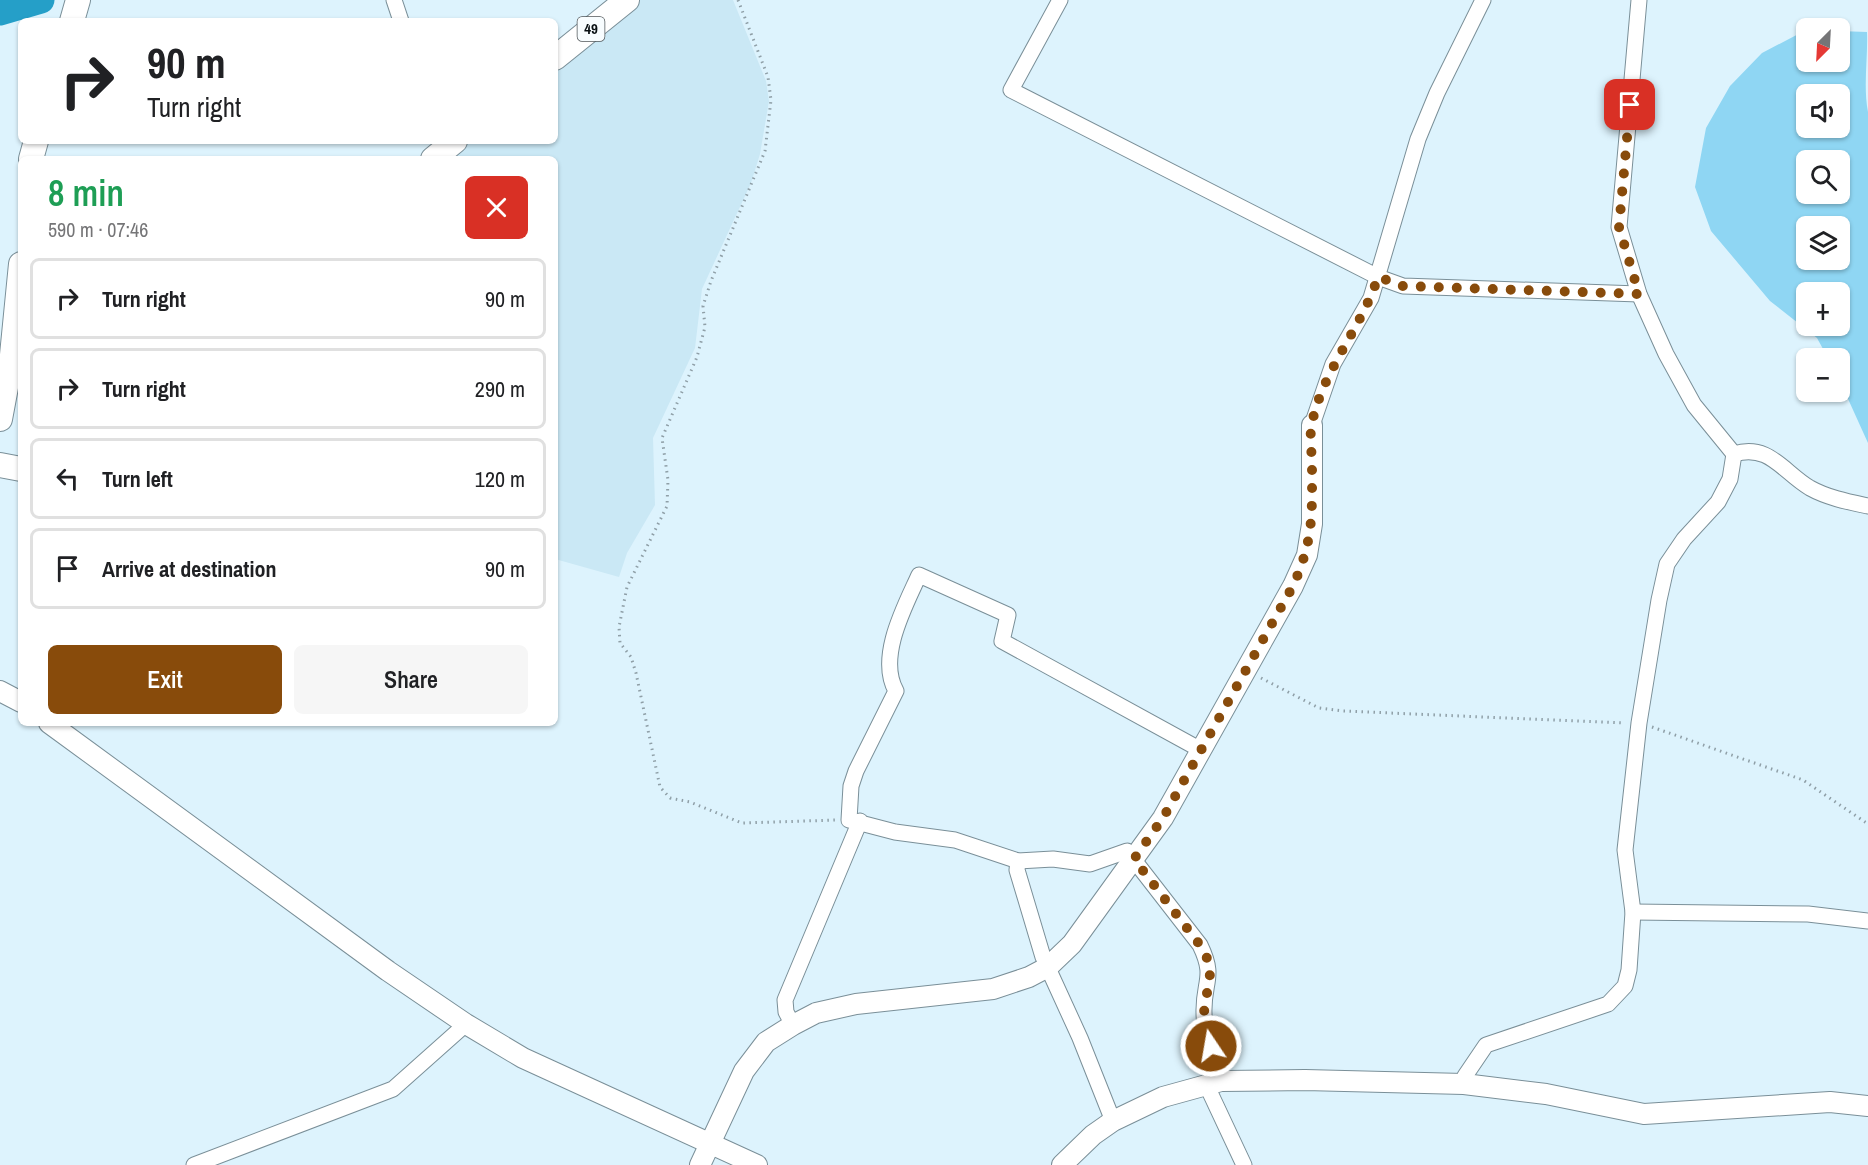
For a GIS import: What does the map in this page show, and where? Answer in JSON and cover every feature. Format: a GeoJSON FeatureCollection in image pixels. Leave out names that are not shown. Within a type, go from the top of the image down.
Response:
{"type":"FeatureCollection","features":[{"type":"Feature","properties":{"kind":"main road"},"geometry":{"type":"LineString","coordinates":[[73,18],[78,0]]}},
{"type":"Feature","properties":{"kind":"main road","name":"49"},"geometry":{"type":"LineString","coordinates":[[558,56],[627,0]]}},
{"type":"Feature","properties":{"kind":"main road"},"geometry":{"type":"LineString","coordinates":[[0,419],[12,355],[18,294]]}},
{"type":"Feature","properties":{"kind":"main road"},"geometry":{"type":"LineString","coordinates":[[0,465],[18,468]]}},
{"type":"Feature","properties":{"kind":"street"},"geometry":{"type":"LineString","coordinates":[[394,0],[400,18]]}},
{"type":"Feature","properties":{"kind":"street"},"geometry":{"type":"LineString","coordinates":[[1060,0],[1011,90],[1378,277],[1403,286],[1639,294]]}},
{"type":"Feature","properties":{"kind":"street"},"geometry":{"type":"LineString","coordinates":[[700,1165],[744,1071],[766,1042],[816,1013],[856,1004],[993,989],[1029,977],[1048,966],[1072,944],[1163,818],[1293,586],[1307,555],[1312,524],[1311,424],[1333,364],[1371,298],[1418,139],[1437,93],[1483,0]]}},
{"type":"Feature","properties":{"kind":"street"},"geometry":{"type":"LineString","coordinates":[[1464,1084],[1465,1076],[1486,1046],[1608,1004],[1625,986],[1629,970],[1633,912],[1625,850],[1639,723],[1667,564],[1684,539],[1719,502],[1730,479],[1734,454],[1694,405],[1666,354],[1639,294],[1619,227],[1639,0]]}},
{"type":"Feature","properties":{"kind":"street"},"geometry":{"type":"LineString","coordinates":[[1734,454],[1748,450],[1769,456],[1810,488],[1834,498],[1868,506]]}},
{"type":"Feature","properties":{"kind":"street"},"geometry":{"type":"LineString","coordinates":[[793,1025],[786,1012],[785,1000],[855,821],[851,786],[856,771],[896,691],[892,683],[893,637],[919,575],[1008,615],[1002,641],[1201,750]]}},
{"type":"Feature","properties":{"kind":"street"},"geometry":{"type":"LineString","coordinates":[[0,691],[18,700]]}},
{"type":"Feature","properties":{"kind":"street"},"geometry":{"type":"LineString","coordinates":[[53,726],[388,971],[466,1024],[523,1058],[757,1165]]}},
{"type":"Feature","properties":{"kind":"street"},"geometry":{"type":"LineString","coordinates":[[855,821],[895,832],[955,840],[1018,861],[1053,859],[1090,864],[1127,851],[1200,945],[1209,962],[1210,974],[1204,1012],[1213,1082],[1244,1165]]}},
{"type":"Feature","properties":{"kind":"street"},"geometry":{"type":"LineString","coordinates":[[1018,861],[1017,870],[1048,966],[1113,1121]]}},
{"type":"Feature","properties":{"kind":"street"},"geometry":{"type":"LineString","coordinates":[[1633,912],[1808,914],[1868,921]]}},
{"type":"Feature","properties":{"kind":"street"},"geometry":{"type":"LineString","coordinates":[[194,1165],[393,1089],[466,1024]]}},
{"type":"Feature","properties":{"kind":"street"},"geometry":{"type":"LineString","coordinates":[[1062,1165],[1093,1135],[1113,1121],[1164,1097],[1213,1082],[1305,1080],[1464,1084],[1546,1094],[1644,1114],[1830,1102],[1868,1106]]}},
{"type":"Feature","properties":{"kind":"path"},"geometry":{"type":"LineString","coordinates":[[738,0],[768,76],[771,100],[765,151],[711,281],[703,306],[705,327],[697,357],[662,438],[668,480],[668,506],[627,587],[619,627],[620,643],[631,657],[660,787],[670,798],[690,802],[742,823],[855,821]]}},
{"type":"Feature","properties":{"kind":"path"},"geometry":{"type":"LineString","coordinates":[[1245,670],[1312,704],[1335,710],[1639,723],[1803,780],[1868,824]]}},
{"type":"Feature","properties":{"kind":"shaded area"},"geometry":{"type":"Polygon","coordinates":[[[640,0],[733,0],[766,81],[769,101],[760,154],[751,183],[702,289],[695,348],[653,438],[655,505],[627,553],[619,577],[558,560],[558,156],[450,156],[464,144],[558,144],[558,67],[640,0]]]}},
{"type":"Feature","properties":{"kind":"shaded area"},"geometry":{"type":"Polygon","coordinates":[[[1850,31],[1867,32],[1868,443],[1849,402],[1850,348],[1822,348],[1814,336],[1850,336],[1850,282],[1796,282],[1796,321],[1770,301],[1711,231],[1695,187],[1706,128],[1730,86],[1762,53],[1796,35],[1796,72],[1850,72],[1850,31]]]}},
{"type":"Feature","properties":{"kind":"waterway"},"geometry":{"type":"LineString","coordinates":[[0,12],[41,0]]}},
{"type":"Feature","properties":{"kind":"route"},"geometry":{"type":"LineString","coordinates":[[1211,1046],[1204,1012],[1210,974],[1209,962],[1200,945],[1134,859],[1163,818],[1293,586],[1307,555],[1312,524],[1311,424],[1333,364],[1345,347],[1371,298],[1378,277],[1403,286],[1639,294],[1619,227],[1630,105]]}}]}
